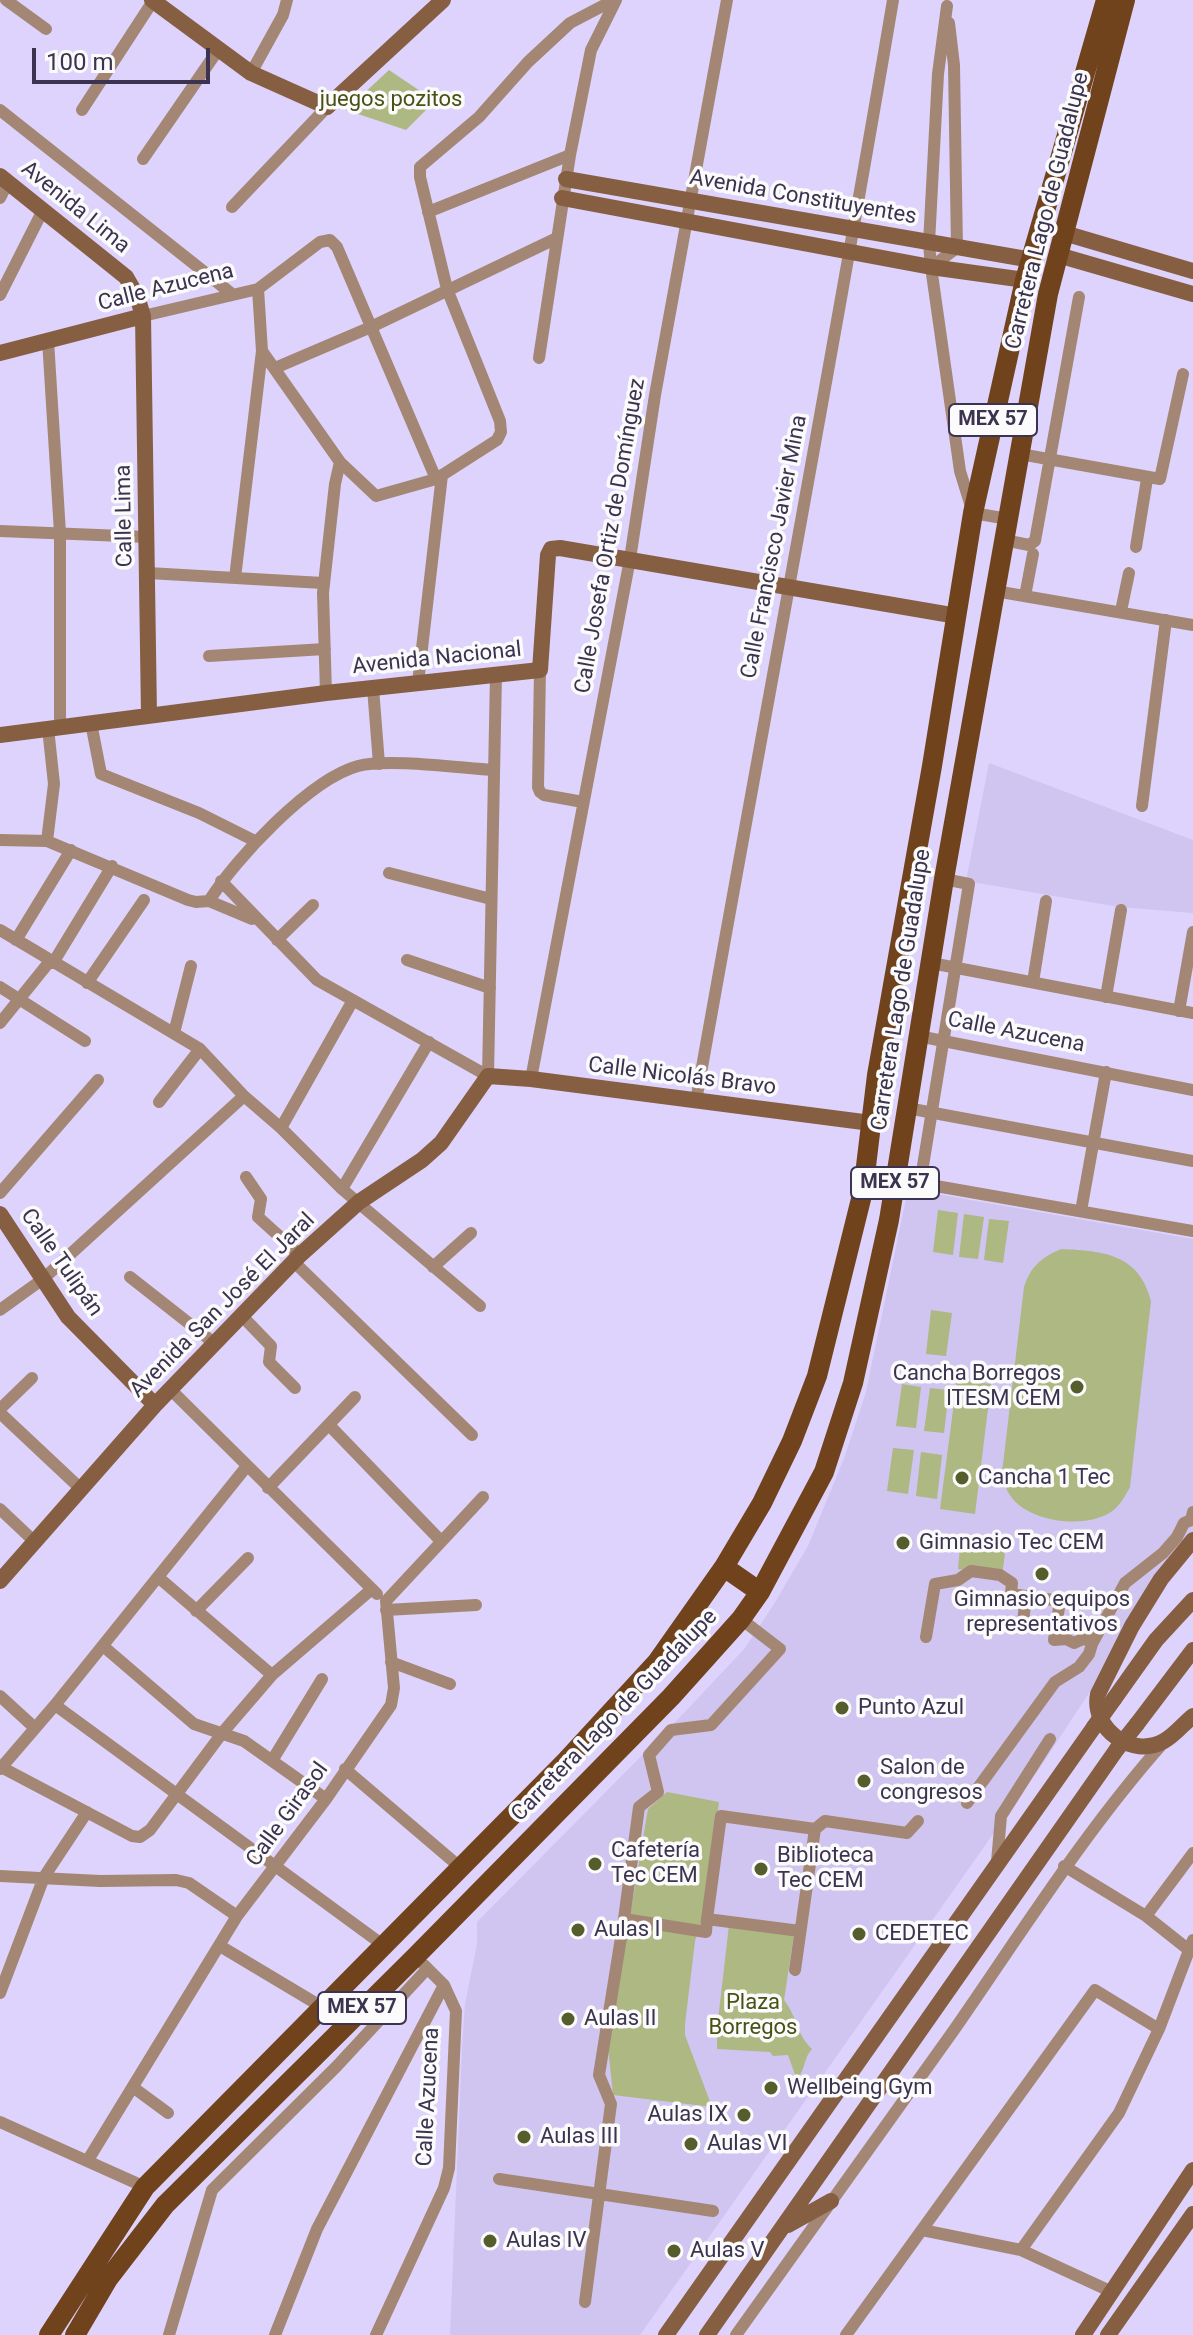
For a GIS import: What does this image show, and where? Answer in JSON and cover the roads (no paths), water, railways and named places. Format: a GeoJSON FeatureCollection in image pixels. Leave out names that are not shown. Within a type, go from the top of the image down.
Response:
{"type":"FeatureCollection","features":[{"type":"Feature","properties":{"kind":"main road","name":"Carretera Lago de Guadalupe"},"geometry":{"type":"LineString","coordinates":[[75,2335],[108,2279],[165,2205],[381,1989],[421,1963],[741,1619],[760,1592],[824,1472],[841,1428],[882,1254],[944,879],[1047,298],[1064,233],[1099,61],[1106,0]]}},
{"type":"Feature","properties":{"kind":"main road","name":"Carretera Lago de Guadalupe"},"geometry":{"type":"LineString","coordinates":[[49,2335],[83,2278],[145,2187],[566,1761],[657,1662],[724,1567],[762,1503],[792,1441],[817,1376],[863,1191],[877,1075],[973,513],[1029,270],[1099,61],[1125,0]]}},
{"type":"Feature","properties":{"kind":"main road"},"geometry":{"type":"LineString","coordinates":[[877,1075],[911,1081]]}},
{"type":"Feature","properties":{"kind":"main road"},"geometry":{"type":"LineString","coordinates":[[724,1567],[760,1592]]}},
{"type":"Feature","properties":{"kind":"main road"},"geometry":{"type":"LineString","coordinates":[[359,1970],[381,1989]]}},
{"type":"Feature","properties":{"kind":"street"},"geometry":{"type":"LineString","coordinates":[[6,0],[46,29]]}},
{"type":"Feature","properties":{"kind":"street"},"geometry":{"type":"LineString","coordinates":[[82,110],[153,0],[251,73],[327,107]]}},
{"type":"Feature","properties":{"kind":"street"},"geometry":{"type":"LineString","coordinates":[[251,73],[283,15],[287,0]]}},
{"type":"Feature","properties":{"kind":"street"},"geometry":{"type":"LineString","coordinates":[[232,207],[327,107],[443,0]]}},
{"type":"Feature","properties":{"kind":"street"},"geometry":{"type":"LineString","coordinates":[[539,358],[562,198],[591,50],[615,0]]}},
{"type":"Feature","properties":{"kind":"street"},"geometry":{"type":"LineString","coordinates":[[262,351],[340,462],[376,496],[439,477],[497,440],[501,432],[500,421],[447,289],[420,167],[479,117],[528,62],[570,23],[615,0]]}},
{"type":"Feature","properties":{"kind":"street","name":"Calle Josefa Ortiz de Domínguez"},"geometry":{"type":"LineString","coordinates":[[531,1079],[630,559],[655,395],[727,0]]}},
{"type":"Feature","properties":{"kind":"street","name":"Calle Francisco Javier Mina"},"geometry":{"type":"LineString","coordinates":[[696,1101],[893,0]]}},
{"type":"Feature","properties":{"kind":"street"},"geometry":{"type":"LineString","coordinates":[[947,3],[938,74],[929,243],[931,267],[960,471],[973,513],[1008,519]]}},
{"type":"Feature","properties":{"kind":"street"},"geometry":{"type":"LineString","coordinates":[[931,267],[957,248],[954,65],[947,3]]}},
{"type":"Feature","properties":{"kind":"street"},"geometry":{"type":"LineString","coordinates":[[143,159],[218,50]]}},
{"type":"Feature","properties":{"kind":"street"},"geometry":{"type":"LineString","coordinates":[[0,110],[232,294]]}},
{"type":"Feature","properties":{"kind":"street"},"geometry":{"type":"LineString","coordinates":[[428,212],[570,155]]}},
{"type":"Feature","properties":{"kind":"street"},"geometry":{"type":"LineString","coordinates":[[0,198],[4,179]]}},
{"type":"Feature","properties":{"kind":"street","name":"Avenida Lima"},"geometry":{"type":"LineString","coordinates":[[4,179],[126,277],[137,296],[143,316]]}},
{"type":"Feature","properties":{"kind":"street","name":"Avenida Constituyentes"},"geometry":{"type":"LineString","coordinates":[[566,179],[957,248],[1029,270]]}},
{"type":"Feature","properties":{"kind":"street","name":"Avenida Constituyentes"},"geometry":{"type":"LineString","coordinates":[[562,198],[931,267],[1029,270]]}},
{"type":"Feature","properties":{"kind":"street"},"geometry":{"type":"LineString","coordinates":[[0,295],[43,210]]}},
{"type":"Feature","properties":{"kind":"street"},"geometry":{"type":"LineString","coordinates":[[1064,233],[1193,271]]}},
{"type":"Feature","properties":{"kind":"street"},"geometry":{"type":"LineString","coordinates":[[275,368],[371,327],[557,238]]}},
{"type":"Feature","properties":{"kind":"street","name":"Calle Azucena"},"geometry":{"type":"LineString","coordinates":[[0,353],[258,289],[320,242],[330,240],[337,247],[371,327]]}},
{"type":"Feature","properties":{"kind":"street"},"geometry":{"type":"LineString","coordinates":[[1058,255],[1193,294]]}},
{"type":"Feature","properties":{"kind":"street"},"geometry":{"type":"LineString","coordinates":[[235,578],[262,351],[258,289]]}},
{"type":"Feature","properties":{"kind":"street"},"geometry":{"type":"LineString","coordinates":[[1004,540],[1029,545],[1035,541],[1079,297]]}},
{"type":"Feature","properties":{"kind":"street","name":"Calle Lima"},"geometry":{"type":"LineString","coordinates":[[143,316],[149,715]]}},
{"type":"Feature","properties":{"kind":"street"},"geometry":{"type":"LineString","coordinates":[[371,327],[439,477],[418,683]]}},
{"type":"Feature","properties":{"kind":"street"},"geometry":{"type":"LineString","coordinates":[[47,841],[54,784],[60,533],[48,340]]}},
{"type":"Feature","properties":{"kind":"street"},"geometry":{"type":"LineString","coordinates":[[1020,454],[1157,480],[1161,477],[1183,374]]}},
{"type":"Feature","properties":{"kind":"street"},"geometry":{"type":"LineString","coordinates":[[326,693],[323,583],[340,462]]}},
{"type":"Feature","properties":{"kind":"street"},"geometry":{"type":"LineString","coordinates":[[1136,547],[1147,479]]}},
{"type":"Feature","properties":{"kind":"street"},"geometry":{"type":"LineString","coordinates":[[0,531],[147,537]]}},
{"type":"Feature","properties":{"kind":"street","name":"Avenida Nacional"},"geometry":{"type":"LineString","coordinates":[[0,735],[326,693],[540,670],[548,555],[551,549],[630,559],[957,616]]}},
{"type":"Feature","properties":{"kind":"street"},"geometry":{"type":"LineString","coordinates":[[1025,596],[1033,554]]}},
{"type":"Feature","properties":{"kind":"street"},"geometry":{"type":"LineString","coordinates":[[148,573],[323,583]]}},
{"type":"Feature","properties":{"kind":"street"},"geometry":{"type":"LineString","coordinates":[[1121,611],[1129,573]]}},
{"type":"Feature","properties":{"kind":"street"},"geometry":{"type":"LineString","coordinates":[[995,591],[1193,625]]}},
{"type":"Feature","properties":{"kind":"street"},"geometry":{"type":"LineString","coordinates":[[1142,806],[1166,620]]}},
{"type":"Feature","properties":{"kind":"street"},"geometry":{"type":"LineString","coordinates":[[209,656],[325,649]]}},
{"type":"Feature","properties":{"kind":"street"},"geometry":{"type":"LineString","coordinates":[[540,670],[538,787],[544,795],[583,802]]}},
{"type":"Feature","properties":{"kind":"street"},"geometry":{"type":"LineString","coordinates":[[221,881],[317,980],[488,1076],[496,675]]}},
{"type":"Feature","properties":{"kind":"street"},"geometry":{"type":"LineString","coordinates":[[373,688],[379,764]]}},
{"type":"Feature","properties":{"kind":"street"},"geometry":{"type":"LineString","coordinates":[[91,723],[98,768],[105,777],[199,813],[255,841]]}},
{"type":"Feature","properties":{"kind":"street"},"geometry":{"type":"LineString","coordinates":[[209,901],[221,881],[255,841],[334,777],[359,766],[379,764],[494,770]]}},
{"type":"Feature","properties":{"kind":"street"},"geometry":{"type":"LineString","coordinates":[[0,840],[47,841],[188,900],[209,901],[259,922]]}},
{"type":"Feature","properties":{"kind":"street"},"geometry":{"type":"LineString","coordinates":[[16,940],[71,850]]}},
{"type":"Feature","properties":{"kind":"street"},"geometry":{"type":"LineString","coordinates":[[0,1023],[52,962],[112,866]]}},
{"type":"Feature","properties":{"kind":"street"},"geometry":{"type":"LineString","coordinates":[[389,873],[491,899]]}},
{"type":"Feature","properties":{"kind":"street"},"geometry":{"type":"LineString","coordinates":[[920,1184],[969,884],[944,879]]}},
{"type":"Feature","properties":{"kind":"street"},"geometry":{"type":"LineString","coordinates":[[87,983],[144,900]]}},
{"type":"Feature","properties":{"kind":"street"},"geometry":{"type":"LineString","coordinates":[[1033,982],[1046,901]]}},
{"type":"Feature","properties":{"kind":"street"},"geometry":{"type":"LineString","coordinates":[[277,940],[313,905]]}},
{"type":"Feature","properties":{"kind":"street"},"geometry":{"type":"LineString","coordinates":[[1106,997],[1121,910]]}},
{"type":"Feature","properties":{"kind":"street"},"geometry":{"type":"LineString","coordinates":[[0,930],[200,1049],[244,1096],[342,1189],[480,1306]]}},
{"type":"Feature","properties":{"kind":"street"},"geometry":{"type":"LineString","coordinates":[[1179,1011],[1193,932]]}},
{"type":"Feature","properties":{"kind":"street"},"geometry":{"type":"LineString","coordinates":[[407,960],[490,988]]}},
{"type":"Feature","properties":{"kind":"street"},"geometry":{"type":"LineString","coordinates":[[931,963],[1193,1013]]}},
{"type":"Feature","properties":{"kind":"street"},"geometry":{"type":"LineString","coordinates":[[174,1033],[191,966]]}},
{"type":"Feature","properties":{"kind":"street"},"geometry":{"type":"LineString","coordinates":[[0,987],[85,1041]]}},
{"type":"Feature","properties":{"kind":"street"},"geometry":{"type":"LineString","coordinates":[[281,1128],[352,1002]]}},
{"type":"Feature","properties":{"kind":"street","name":"Calle Azucena"},"geometry":{"type":"LineString","coordinates":[[918,1036],[1193,1090]]}},
{"type":"Feature","properties":{"kind":"street"},"geometry":{"type":"LineString","coordinates":[[342,1189],[429,1042]]}},
{"type":"Feature","properties":{"kind":"street"},"geometry":{"type":"LineString","coordinates":[[159,1102],[200,1049]]}},
{"type":"Feature","properties":{"kind":"street"},"geometry":{"type":"LineString","coordinates":[[1081,1211],[1106,1072]]}},
{"type":"Feature","properties":{"kind":"street","name":"Calle Nicolás Bravo"},"geometry":{"type":"LineString","coordinates":[[488,1076],[871,1123]]}},
{"type":"Feature","properties":{"kind":"street","name":"Avenida San José El Jaral"},"geometry":{"type":"LineString","coordinates":[[0,1581],[155,1405],[297,1259],[359,1202],[422,1160],[441,1143],[488,1076]]}},
{"type":"Feature","properties":{"kind":"street"},"geometry":{"type":"LineString","coordinates":[[0,1193],[98,1080]]}},
{"type":"Feature","properties":{"kind":"street"},"geometry":{"type":"LineString","coordinates":[[0,1310],[43,1279],[244,1096]]}},
{"type":"Feature","properties":{"kind":"street"},"geometry":{"type":"LineString","coordinates":[[907,1108],[1193,1161]]}},
{"type":"Feature","properties":{"kind":"street"},"geometry":{"type":"LineString","coordinates":[[246,1177],[261,1199],[258,1217],[472,1435]]}},
{"type":"Feature","properties":{"kind":"street"},"geometry":{"type":"LineString","coordinates":[[896,1179],[1193,1231]]}},
{"type":"Feature","properties":{"kind":"street","name":"Calle Tulipán"},"geometry":{"type":"LineString","coordinates":[[2,1220],[68,1317],[155,1405]]}},
{"type":"Feature","properties":{"kind":"street"},"geometry":{"type":"LineString","coordinates":[[433,1267],[471,1233]]}},
{"type":"Feature","properties":{"kind":"street"},"geometry":{"type":"LineString","coordinates":[[130,1277],[214,1343]]}},
{"type":"Feature","properties":{"kind":"street"},"geometry":{"type":"LineString","coordinates":[[241,1315],[271,1346],[269,1362],[295,1388]]}},
{"type":"Feature","properties":{"kind":"street"},"geometry":{"type":"LineString","coordinates":[[32,1378],[0,1411],[81,1489]]}},
{"type":"Feature","properties":{"kind":"street"},"geometry":{"type":"LineString","coordinates":[[170,1389],[386,1605],[476,1605]]}},
{"type":"Feature","properties":{"kind":"street"},"geometry":{"type":"LineString","coordinates":[[268,1488],[355,1397]]}},
{"type":"Feature","properties":{"kind":"street"},"geometry":{"type":"LineString","coordinates":[[329,1425],[440,1540]]}},
{"type":"Feature","properties":{"kind":"street"},"geometry":{"type":"LineString","coordinates":[[247,1466],[1,1768],[132,1836],[140,1837],[150,1830],[223,1732],[272,1675],[372,1589]]}},
{"type":"Feature","properties":{"kind":"street"},"geometry":{"type":"LineString","coordinates":[[386,1605],[440,1540],[483,1497]]}},
{"type":"Feature","properties":{"kind":"street"},"geometry":{"type":"LineString","coordinates":[[0,1509],[36,1543]]}},
{"type":"Feature","properties":{"kind":"street"},"geometry":{"type":"LineString","coordinates":[[967,1803],[1055,1682],[1079,1667],[1089,1654],[1125,1583],[1163,1553],[1184,1523],[1191,1520],[1193,1512]]}},
{"type":"Feature","properties":{"kind":"street"},"geometry":{"type":"LineString","coordinates":[[1164,1742],[1142,1746],[1127,1743],[1106,1730],[1096,1706],[1098,1694],[1132,1626],[1161,1579],[1193,1540]]}},
{"type":"Feature","properties":{"kind":"street"},"geometry":{"type":"LineString","coordinates":[[196,1611],[248,1558]]}},
{"type":"Feature","properties":{"kind":"street"},"geometry":{"type":"LineString","coordinates":[[926,1637],[935,1584],[958,1580],[971,1571],[1000,1575],[1012,1583],[1011,1594],[1060,1601],[1054,1640],[1066,1639],[1074,1643],[1087,1639],[1093,1641],[1092,1644]]}},
{"type":"Feature","properties":{"kind":"street"},"geometry":{"type":"LineString","coordinates":[[158,1577],[272,1675]]}},
{"type":"Feature","properties":{"kind":"street"},"geometry":{"type":"LineString","coordinates":[[1026,1596],[1023,1622],[1056,1627]]}},
{"type":"Feature","properties":{"kind":"street"},"geometry":{"type":"LineString","coordinates":[[666,2335],[1156,1640],[1193,1600]]}},
{"type":"Feature","properties":{"kind":"street","name":"Calle Girasol"},"geometry":{"type":"LineString","coordinates":[[88,2160],[237,1916],[277,1867],[391,1705],[394,1688],[386,1605]]}},
{"type":"Feature","properties":{"kind":"street"},"geometry":{"type":"LineString","coordinates":[[585,2302],[611,2104],[599,2075],[639,1807],[658,1792],[649,1755],[671,1730],[711,1725],[780,1649],[741,1619]]}},
{"type":"Feature","properties":{"kind":"street"},"geometry":{"type":"LineString","coordinates":[[103,1646],[194,1724],[223,1732],[273,1759],[326,1799]]}},
{"type":"Feature","properties":{"kind":"street"},"geometry":{"type":"LineString","coordinates":[[707,2335],[1117,1749],[1193,1650]]}},
{"type":"Feature","properties":{"kind":"street"},"geometry":{"type":"LineString","coordinates":[[391,1662],[450,1684]]}},
{"type":"Feature","properties":{"kind":"street"},"geometry":{"type":"LineString","coordinates":[[273,1759],[322,1679]]}},
{"type":"Feature","properties":{"kind":"street"},"geometry":{"type":"LineString","coordinates":[[0,1696],[35,1728]]}},
{"type":"Feature","properties":{"kind":"street"},"geometry":{"type":"LineString","coordinates":[[55,1705],[383,1945]]}},
{"type":"Feature","properties":{"kind":"street"},"geometry":{"type":"LineString","coordinates":[[736,2335],[954,2029],[1064,1866],[1128,1783],[1164,1742],[1193,1716]]}},
{"type":"Feature","properties":{"kind":"street"},"geometry":{"type":"LineString","coordinates":[[997,1862],[1001,1816],[1050,1739]]}},
{"type":"Feature","properties":{"kind":"street"},"geometry":{"type":"LineString","coordinates":[[345,1769],[461,1868]]}},
{"type":"Feature","properties":{"kind":"street"},"geometry":{"type":"LineString","coordinates":[[0,1993],[44,1877],[87,1812]]}},
{"type":"Feature","properties":{"kind":"street"},"geometry":{"type":"LineString","coordinates":[[624,1919],[706,1932],[721,1816],[815,1829]]}},
{"type":"Feature","properties":{"kind":"street"},"geometry":{"type":"LineString","coordinates":[[795,1970],[815,1829],[825,1821],[907,1833],[918,1821]]}},
{"type":"Feature","properties":{"kind":"street"},"geometry":{"type":"LineString","coordinates":[[1146,1916],[1193,1853]]}},
{"type":"Feature","properties":{"kind":"street"},"geometry":{"type":"LineString","coordinates":[[1021,2250],[1119,2113],[1159,2029],[1191,1945],[1064,1866]]}},
{"type":"Feature","properties":{"kind":"street"},"geometry":{"type":"LineString","coordinates":[[0,1876],[100,1881],[176,1880],[189,1883],[237,1916]]}},
{"type":"Feature","properties":{"kind":"street"},"geometry":{"type":"LineString","coordinates":[[707,1919],[800,1931]]}},
{"type":"Feature","properties":{"kind":"street"},"geometry":{"type":"LineString","coordinates":[[220,1946],[322,2007]]}},
{"type":"Feature","properties":{"kind":"street"},"geometry":{"type":"LineString","coordinates":[[169,2335],[212,2190],[336,2067],[421,1963]]}},
{"type":"Feature","properties":{"kind":"street","name":"Calle Azucena"},"geometry":{"type":"LineString","coordinates":[[376,2335],[444,2188],[449,2168],[456,2011],[444,1985],[421,1963]]}},
{"type":"Feature","properties":{"kind":"street"},"geometry":{"type":"LineString","coordinates":[[275,2335],[317,2229],[444,1985]]}},
{"type":"Feature","properties":{"kind":"street"},"geometry":{"type":"LineString","coordinates":[[846,2335],[1095,1990],[1159,2029]]}},
{"type":"Feature","properties":{"kind":"street"},"geometry":{"type":"LineString","coordinates":[[134,2088],[168,2113]]}},
{"type":"Feature","properties":{"kind":"street"},"geometry":{"type":"LineString","coordinates":[[0,2122],[145,2187]]}},
{"type":"Feature","properties":{"kind":"street"},"geometry":{"type":"LineString","coordinates":[[1083,2335],[1193,2170]]}},
{"type":"Feature","properties":{"kind":"street"},"geometry":{"type":"LineString","coordinates":[[193,2177],[212,2190]]}},
{"type":"Feature","properties":{"kind":"street"},"geometry":{"type":"LineString","coordinates":[[499,2179],[713,2211]]}},
{"type":"Feature","properties":{"kind":"street"},"geometry":{"type":"LineString","coordinates":[[783,2228],[831,2201]]}},
{"type":"Feature","properties":{"kind":"street"},"geometry":{"type":"LineString","coordinates":[[1108,2335],[1190,2224]]}},
{"type":"Feature","properties":{"kind":"street"},"geometry":{"type":"LineString","coordinates":[[922,2230],[1021,2250],[1110,2291]]}},
{"type":"Feature","properties":{"kind":"place","name":"Cancha Borregos ITESM CEM"},"geometry":{"type":"Point","coordinates":[1077,1387]}},
{"type":"Feature","properties":{"kind":"place","name":"Cancha 1 Tec"},"geometry":{"type":"Point","coordinates":[962,1478]}},
{"type":"Feature","properties":{"kind":"place","name":"Gimnasio Tec CEM"},"geometry":{"type":"Point","coordinates":[903,1543]}},
{"type":"Feature","properties":{"kind":"place","name":"Gimnasio equipos representativos"},"geometry":{"type":"Point","coordinates":[1042,1574]}},
{"type":"Feature","properties":{"kind":"place","name":"Punto Azul"},"geometry":{"type":"Point","coordinates":[842,1708]}},
{"type":"Feature","properties":{"kind":"place","name":"Salon de congresos"},"geometry":{"type":"Point","coordinates":[864,1781]}},
{"type":"Feature","properties":{"kind":"place","name":"Cafetería Tec CEM"},"geometry":{"type":"Point","coordinates":[595,1864]}},
{"type":"Feature","properties":{"kind":"place","name":"Biblioteca Tec CEM"},"geometry":{"type":"Point","coordinates":[761,1869]}},
{"type":"Feature","properties":{"kind":"place","name":"Aulas I"},"geometry":{"type":"Point","coordinates":[578,1930]}},
{"type":"Feature","properties":{"kind":"place","name":"CEDETEC"},"geometry":{"type":"Point","coordinates":[859,1934]}},
{"type":"Feature","properties":{"kind":"place","name":"Aulas II"},"geometry":{"type":"Point","coordinates":[568,2019]}},
{"type":"Feature","properties":{"kind":"place","name":"Wellbeing Gym"},"geometry":{"type":"Point","coordinates":[771,2088]}},
{"type":"Feature","properties":{"kind":"place","name":"Aulas IX"},"geometry":{"type":"Point","coordinates":[744,2115]}},
{"type":"Feature","properties":{"kind":"place","name":"Aulas III"},"geometry":{"type":"Point","coordinates":[524,2137]}},
{"type":"Feature","properties":{"kind":"place","name":"Aulas VI"},"geometry":{"type":"Point","coordinates":[691,2144]}},
{"type":"Feature","properties":{"kind":"place","name":"Aulas IV"},"geometry":{"type":"Point","coordinates":[490,2241]}},
{"type":"Feature","properties":{"kind":"place","name":"Aulas V"},"geometry":{"type":"Point","coordinates":[674,2251]}},
{"type":"Feature","properties":{"kind":"park label","name":"juegos pozitos"},"geometry":{"type":"Point","coordinates":[391,100]}},
{"type":"Feature","properties":{"kind":"park label","name":"Plaza Borregos"},"geometry":{"type":"Point","coordinates":[753,2016]}}]}
